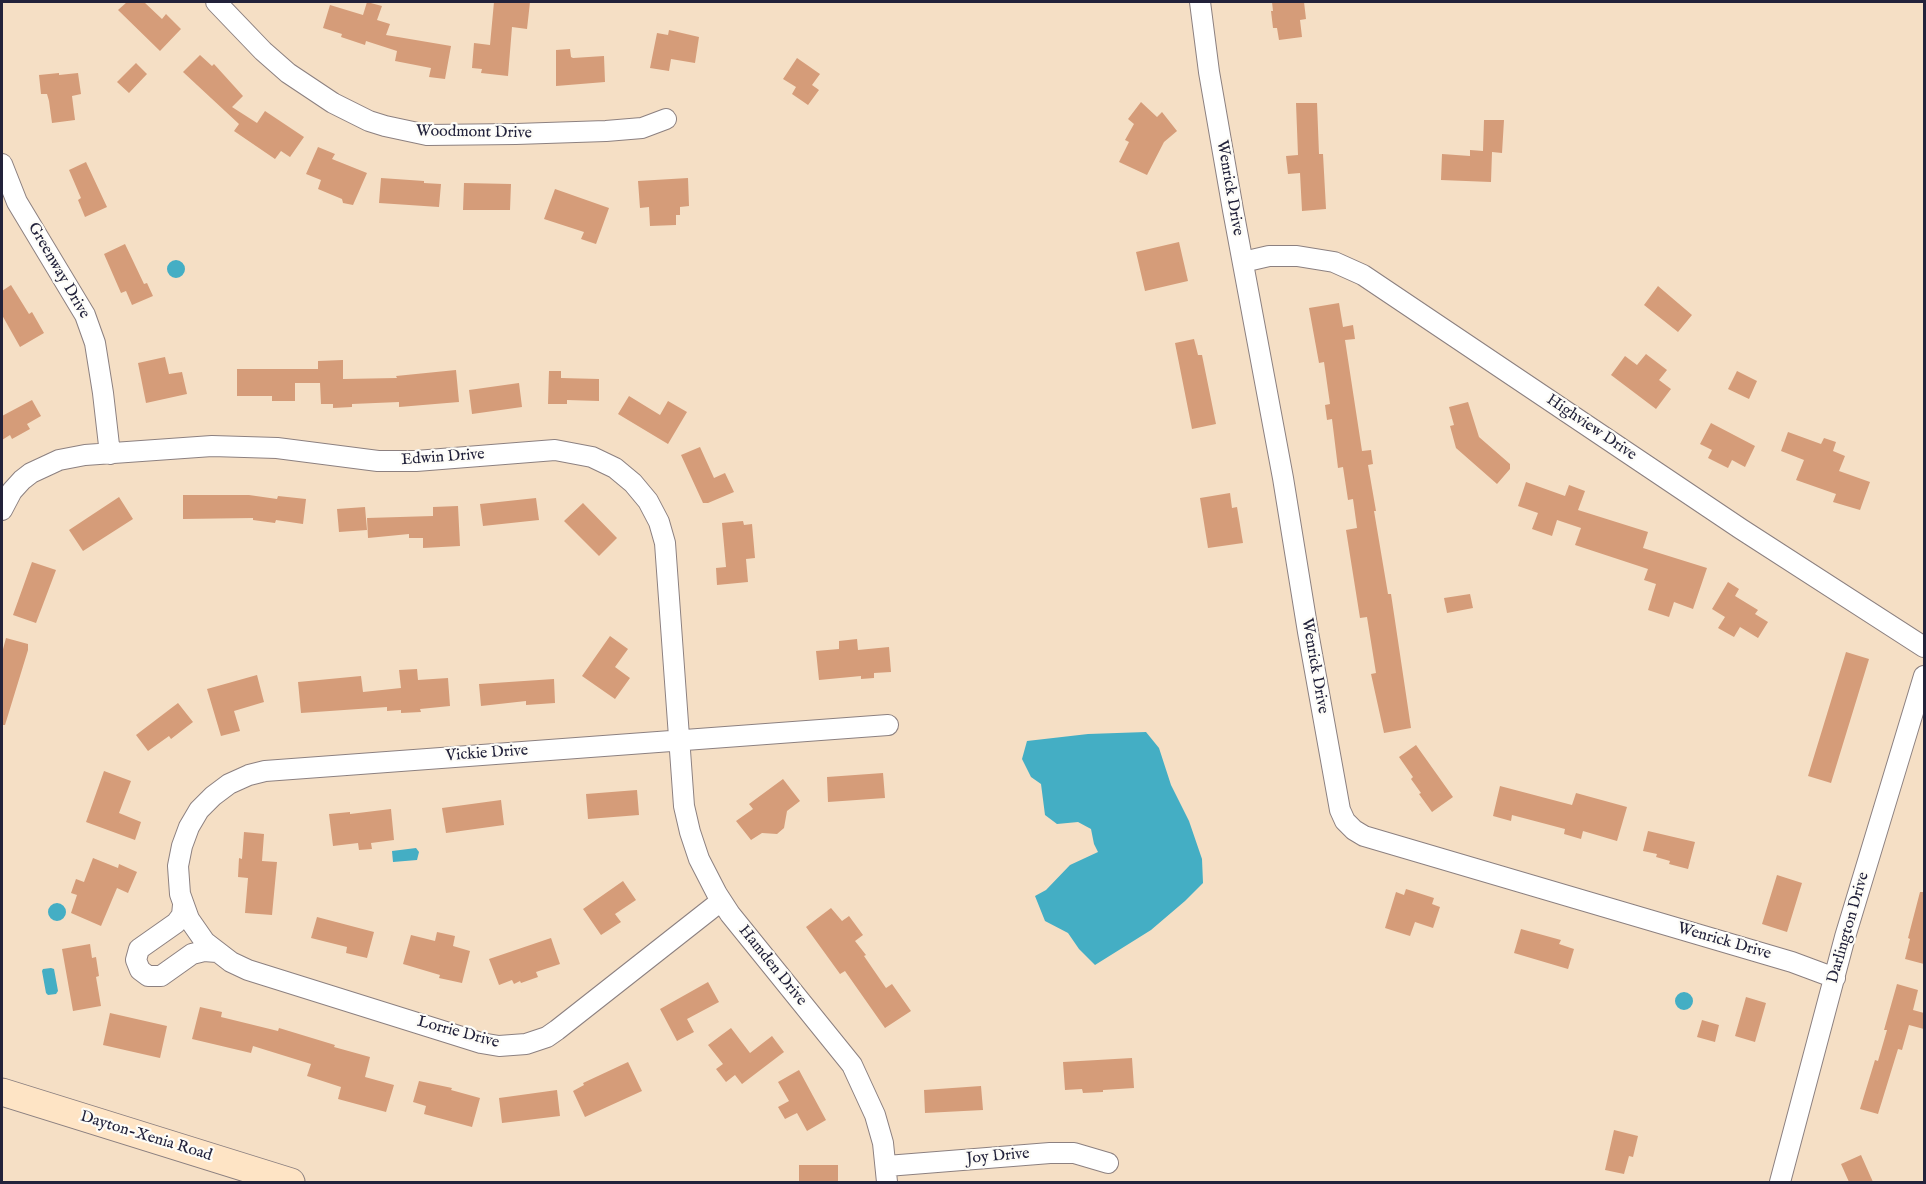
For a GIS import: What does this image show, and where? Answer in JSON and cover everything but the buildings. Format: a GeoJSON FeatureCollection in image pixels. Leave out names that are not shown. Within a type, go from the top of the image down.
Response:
{"type":"FeatureCollection","features":[{"type":"Feature","properties":{"kind":"main road","name":"Dayton-Xenia Road"},"geometry":{"type":"LineString","coordinates":[[2,1092],[291,1182]]}},
{"type":"Feature","properties":{"kind":"street","name":"Woodmont Drive"},"geometry":{"type":"LineString","coordinates":[[216,2],[263,51],[288,73],[333,103],[369,121],[385,126],[427,135],[537,134],[642,128],[666,119]]}},
{"type":"Feature","properties":{"kind":"street","name":"Wenrick Drive"},"geometry":{"type":"LineString","coordinates":[[1200,2],[1209,72],[1283,478],[1340,810],[1345,821],[1364,836],[1792,962],[1835,978]]}},
{"type":"Feature","properties":{"kind":"street","name":"Greenway Drive"},"geometry":{"type":"LineString","coordinates":[[2,164],[17,202],[85,315],[95,344],[104,393],[110,454]]}},
{"type":"Feature","properties":{"kind":"street","name":"Highview Drive"},"geometry":{"type":"LineString","coordinates":[[1243,262],[1269,256],[1297,256],[1334,262],[1364,275],[1741,529],[1924,647]]}},
{"type":"Feature","properties":{"kind":"street","name":"Edwin Drive"},"geometry":{"type":"LineString","coordinates":[[2,510],[12,491],[22,480],[45,465],[73,457],[245,445],[362,460],[416,461],[555,450],[581,453],[605,462],[633,483],[648,501],[659,522],[665,543],[679,740]]}},
{"type":"Feature","properties":{"kind":"street","name":"Darlington Drive"},"geometry":{"type":"LineString","coordinates":[[1780,1182],[1835,978],[1924,676]]}},
{"type":"Feature","properties":{"kind":"street","name":"Vickie Drive"},"geometry":{"type":"LineString","coordinates":[[183,905],[178,866],[189,827],[199,810],[213,795],[229,784],[249,775],[274,770],[888,724]]}},
{"type":"Feature","properties":{"kind":"street","name":"Hamden Drive"},"geometry":{"type":"LineString","coordinates":[[679,740],[684,806],[690,832],[705,873],[721,901],[852,1065],[875,1115],[887,1174]]}},
{"type":"Feature","properties":{"kind":"street","name":"Lorrie Drive"},"geometry":{"type":"LineString","coordinates":[[183,905],[197,932],[217,952],[248,970],[481,1042],[506,1046],[525,1044],[557,1030],[721,901]]}},
{"type":"Feature","properties":{"kind":"street"},"geometry":{"type":"LineString","coordinates":[[183,905],[182,915],[176,923],[140,950],[136,960],[140,970],[148,976],[161,976],[192,954],[204,951],[217,952]]}},
{"type":"Feature","properties":{"kind":"street","name":"Joy Drive"},"geometry":{"type":"LineString","coordinates":[[887,1174],[1050,1153],[1074,1153],[1108,1163]]}},
{"type":"Feature","properties":{"kind":"water"},"geometry":{"type":"Polygon","coordinates":[[[176,260],[182,263],[185,269],[182,275],[176,278],[170,275],[167,269],[170,263],[176,260]]]}},
{"type":"Feature","properties":{"kind":"water"},"geometry":{"type":"Polygon","coordinates":[[[1146,732],[1159,748],[1171,785],[1189,821],[1202,859],[1203,883],[1151,930],[1095,965],[1079,949],[1068,933],[1045,921],[1035,896],[1046,890],[1070,865],[1098,852],[1091,829],[1078,822],[1057,824],[1045,815],[1041,784],[1031,777],[1022,759],[1027,741],[1088,734],[1146,732]]]}},
{"type":"Feature","properties":{"kind":"water"},"geometry":{"type":"Polygon","coordinates":[[[416,848],[419,852],[417,860],[393,862],[392,851],[416,848]]]}},
{"type":"Feature","properties":{"kind":"water"},"geometry":{"type":"Polygon","coordinates":[[[57,903],[63,906],[66,912],[63,918],[57,921],[51,918],[48,912],[51,906],[57,903]]]}},
{"type":"Feature","properties":{"kind":"water"},"geometry":{"type":"Polygon","coordinates":[[[54,969],[58,991],[56,994],[48,995],[42,971],[54,969]]]}},
{"type":"Feature","properties":{"kind":"water"},"geometry":{"type":"Polygon","coordinates":[[[1680,992],[1688,992],[1693,997],[1691,1008],[1680,1010],[1675,1005],[1675,997],[1680,992]]]}}]}
